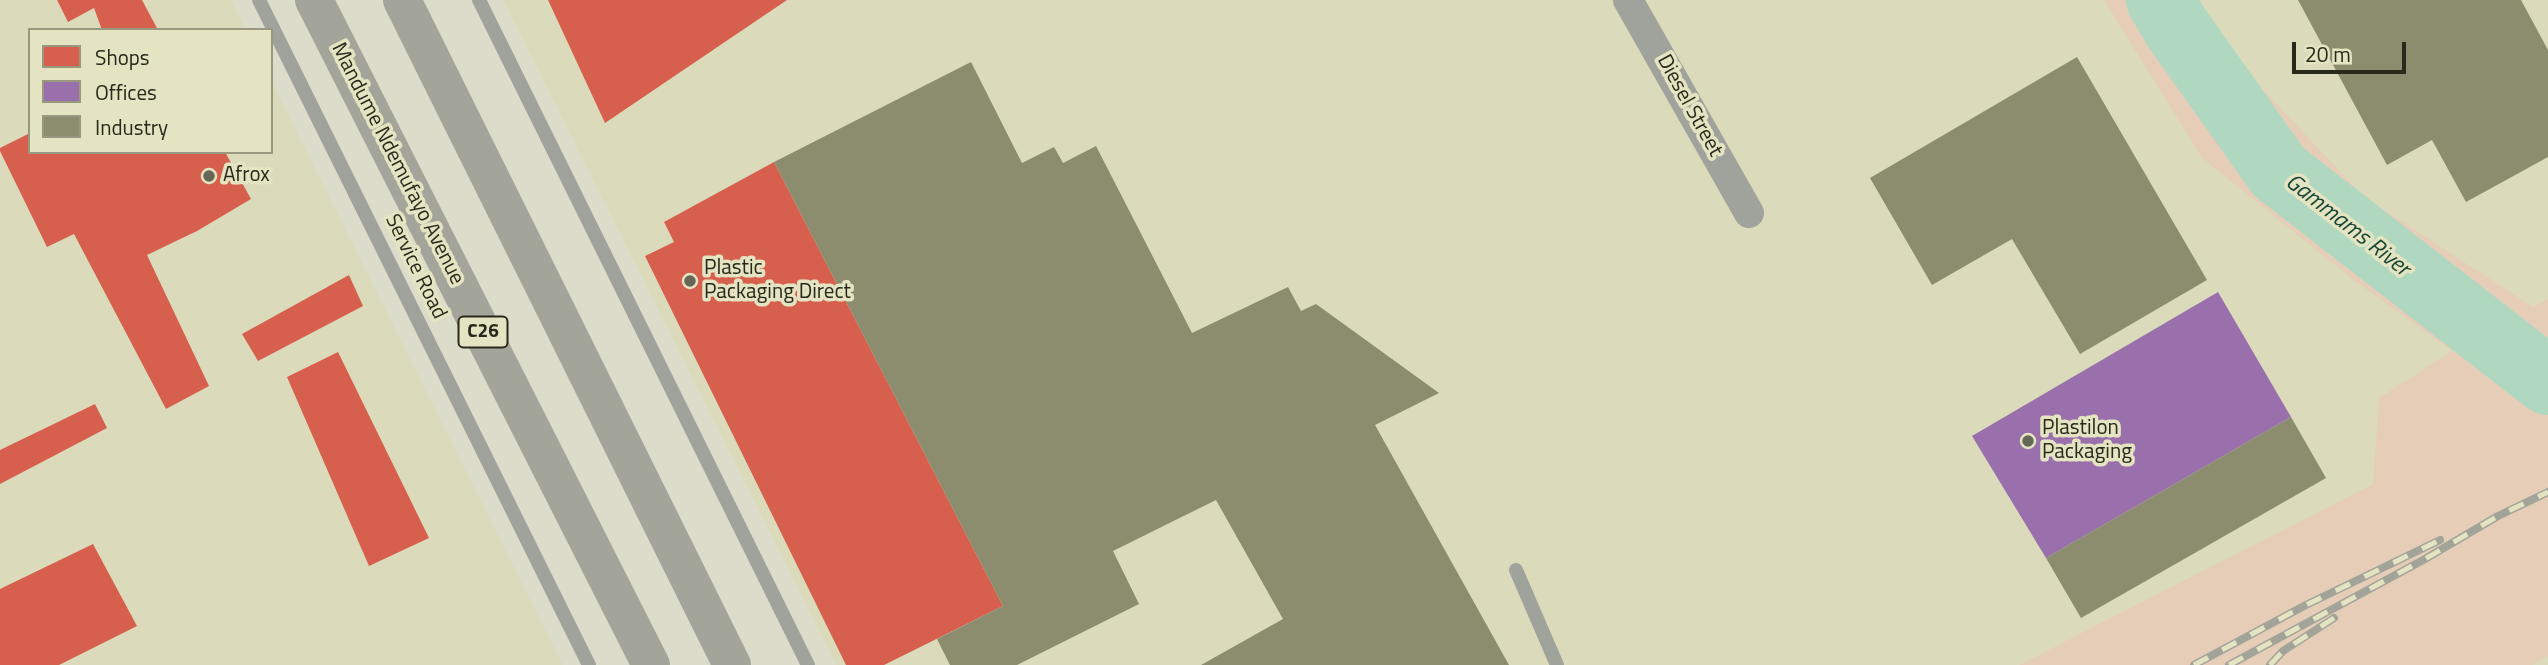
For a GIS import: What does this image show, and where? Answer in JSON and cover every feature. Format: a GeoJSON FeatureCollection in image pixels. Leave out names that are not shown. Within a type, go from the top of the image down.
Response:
{"type":"FeatureCollection","features":[{"type":"Feature","properties":{"kind":"main road","name":"Mandume Ndemufayo Avenue"},"geometry":{"type":"LineString","coordinates":[[314,0],[651,665]]}},
{"type":"Feature","properties":{"kind":"main road"},"geometry":{"type":"LineString","coordinates":[[402,0],[732,665]]}},
{"type":"Feature","properties":{"kind":"street","name":"Diesel Street"},"geometry":{"type":"LineString","coordinates":[[1628,0],[1748,213]]}},
{"type":"Feature","properties":{"kind":"lane","name":"Service Road"},"geometry":{"type":"LineString","coordinates":[[259,0],[273,28]]}},
{"type":"Feature","properties":{"kind":"lane"},"geometry":{"type":"LineString","coordinates":[[479,0],[808,665]]}},
{"type":"Feature","properties":{"kind":"lane","name":"Service Road"},"geometry":{"type":"LineString","coordinates":[[273,28],[589,665]]}},
{"type":"Feature","properties":{"kind":"lane"},"geometry":{"type":"LineString","coordinates":[[1516,570],[1558,665]]}},
{"type":"Feature","properties":{"kind":"shaded area"},"geometry":{"type":"Polygon","coordinates":[[[0,0],[231,0],[245,28],[28,28],[28,154],[273,154],[273,84],[563,665],[0,665],[0,0]]]}},
{"type":"Feature","properties":{"kind":"shaded area"},"geometry":{"type":"Polygon","coordinates":[[[503,0],[2548,0],[2548,665],[836,665],[503,0]]]}},
{"type":"Feature","properties":{"kind":"shaded area"},"geometry":{"type":"Polygon","coordinates":[[[2104,0],[2191,0],[2224,48],[2363,196],[2533,307],[2548,299],[2548,656],[2532,665],[2019,665],[2373,484],[2379,398],[2452,351],[2355,281],[2202,158],[2104,0]]]}},
{"type":"Feature","properties":{"kind":"building: Shops"},"geometry":{"type":"Polygon","coordinates":[[[57,0],[142,0],[157,28],[101,28],[94,8],[68,22],[57,0]]]}},
{"type":"Feature","properties":{"kind":"building: Shops"},"geometry":{"type":"Polygon","coordinates":[[[548,0],[787,0],[605,123],[548,0]]]}},
{"type":"Feature","properties":{"kind":"building: Shops"},"geometry":{"type":"Polygon","coordinates":[[[28,134],[28,154],[226,154],[251,199],[197,231],[147,255],[209,386],[166,409],[74,234],[47,247],[0,148],[28,134]]]}},
{"type":"Feature","properties":{"kind":"building: Shops"},"geometry":{"type":"Polygon","coordinates":[[[774,162],[1003,606],[884,665],[846,665],[645,256],[674,242],[664,222],[774,162]]]}},
{"type":"Feature","properties":{"kind":"building: Shops"},"geometry":{"type":"Polygon","coordinates":[[[349,275],[363,306],[258,361],[242,334],[349,275]]]}},
{"type":"Feature","properties":{"kind":"building: Shops"},"geometry":{"type":"Polygon","coordinates":[[[338,352],[429,538],[369,566],[287,377],[338,352]]]}},
{"type":"Feature","properties":{"kind":"building: Shops"},"geometry":{"type":"Polygon","coordinates":[[[95,404],[107,428],[0,484],[0,450],[95,404]]]}},
{"type":"Feature","properties":{"kind":"building: Shops"},"geometry":{"type":"Polygon","coordinates":[[[93,544],[137,626],[59,665],[0,665],[0,589],[93,544]]]}},
{"type":"Feature","properties":{"kind":"building: Offices"},"geometry":{"type":"Polygon","coordinates":[[[2218,292],[2291,417],[2046,558],[1972,436],[2218,292]]]}},
{"type":"Feature","properties":{"kind":"building: Industry"},"geometry":{"type":"Polygon","coordinates":[[[2298,0],[2521,0],[2548,50],[2548,157],[2466,202],[2432,140],[2387,165],[2298,0]]]}},
{"type":"Feature","properties":{"kind":"building: Industry"},"geometry":{"type":"Polygon","coordinates":[[[2077,57],[2207,280],[2080,354],[2012,239],[1932,285],[1870,178],[2077,57]]]}},
{"type":"Feature","properties":{"kind":"building: Industry"},"geometry":{"type":"Polygon","coordinates":[[[971,62],[1022,163],[1054,147],[1063,163],[1096,146],[1192,333],[1288,287],[1301,311],[1316,304],[1439,393],[1375,425],[1509,665],[1201,665],[1283,619],[1216,500],[1113,551],[1139,604],[1017,665],[950,665],[937,639],[1003,606],[774,162],[971,62]]]}},
{"type":"Feature","properties":{"kind":"building: Industry"},"geometry":{"type":"Polygon","coordinates":[[[2291,417],[2326,478],[2081,618],[2046,558],[2291,417]]]}},
{"type":"Feature","properties":{"kind":"waterway","name":"Gammams River"},"geometry":{"type":"LineString","coordinates":[[2160,0],[2176,27],[2279,172],[2548,381]]}},
{"type":"Feature","properties":{"kind":"railway"},"geometry":{"type":"LineString","coordinates":[[2229,665],[2425,559],[2498,516],[2548,492]]}},
{"type":"Feature","properties":{"kind":"railway"},"geometry":{"type":"LineString","coordinates":[[2194,665],[2304,606],[2440,540]]}},
{"type":"Feature","properties":{"kind":"railway"},"geometry":{"type":"LineString","coordinates":[[2270,665],[2283,651],[2334,618]]}},
{"type":"Feature","properties":{"kind":"place","name":"Afrox"},"geometry":{"type":"Point","coordinates":[209,176]}},
{"type":"Feature","properties":{"kind":"place","name":"Plastic Packaging Direct"},"geometry":{"type":"Point","coordinates":[690,281]}},
{"type":"Feature","properties":{"kind":"place","name":"Plastilon Packaging"},"geometry":{"type":"Point","coordinates":[2028,441]}}]}
